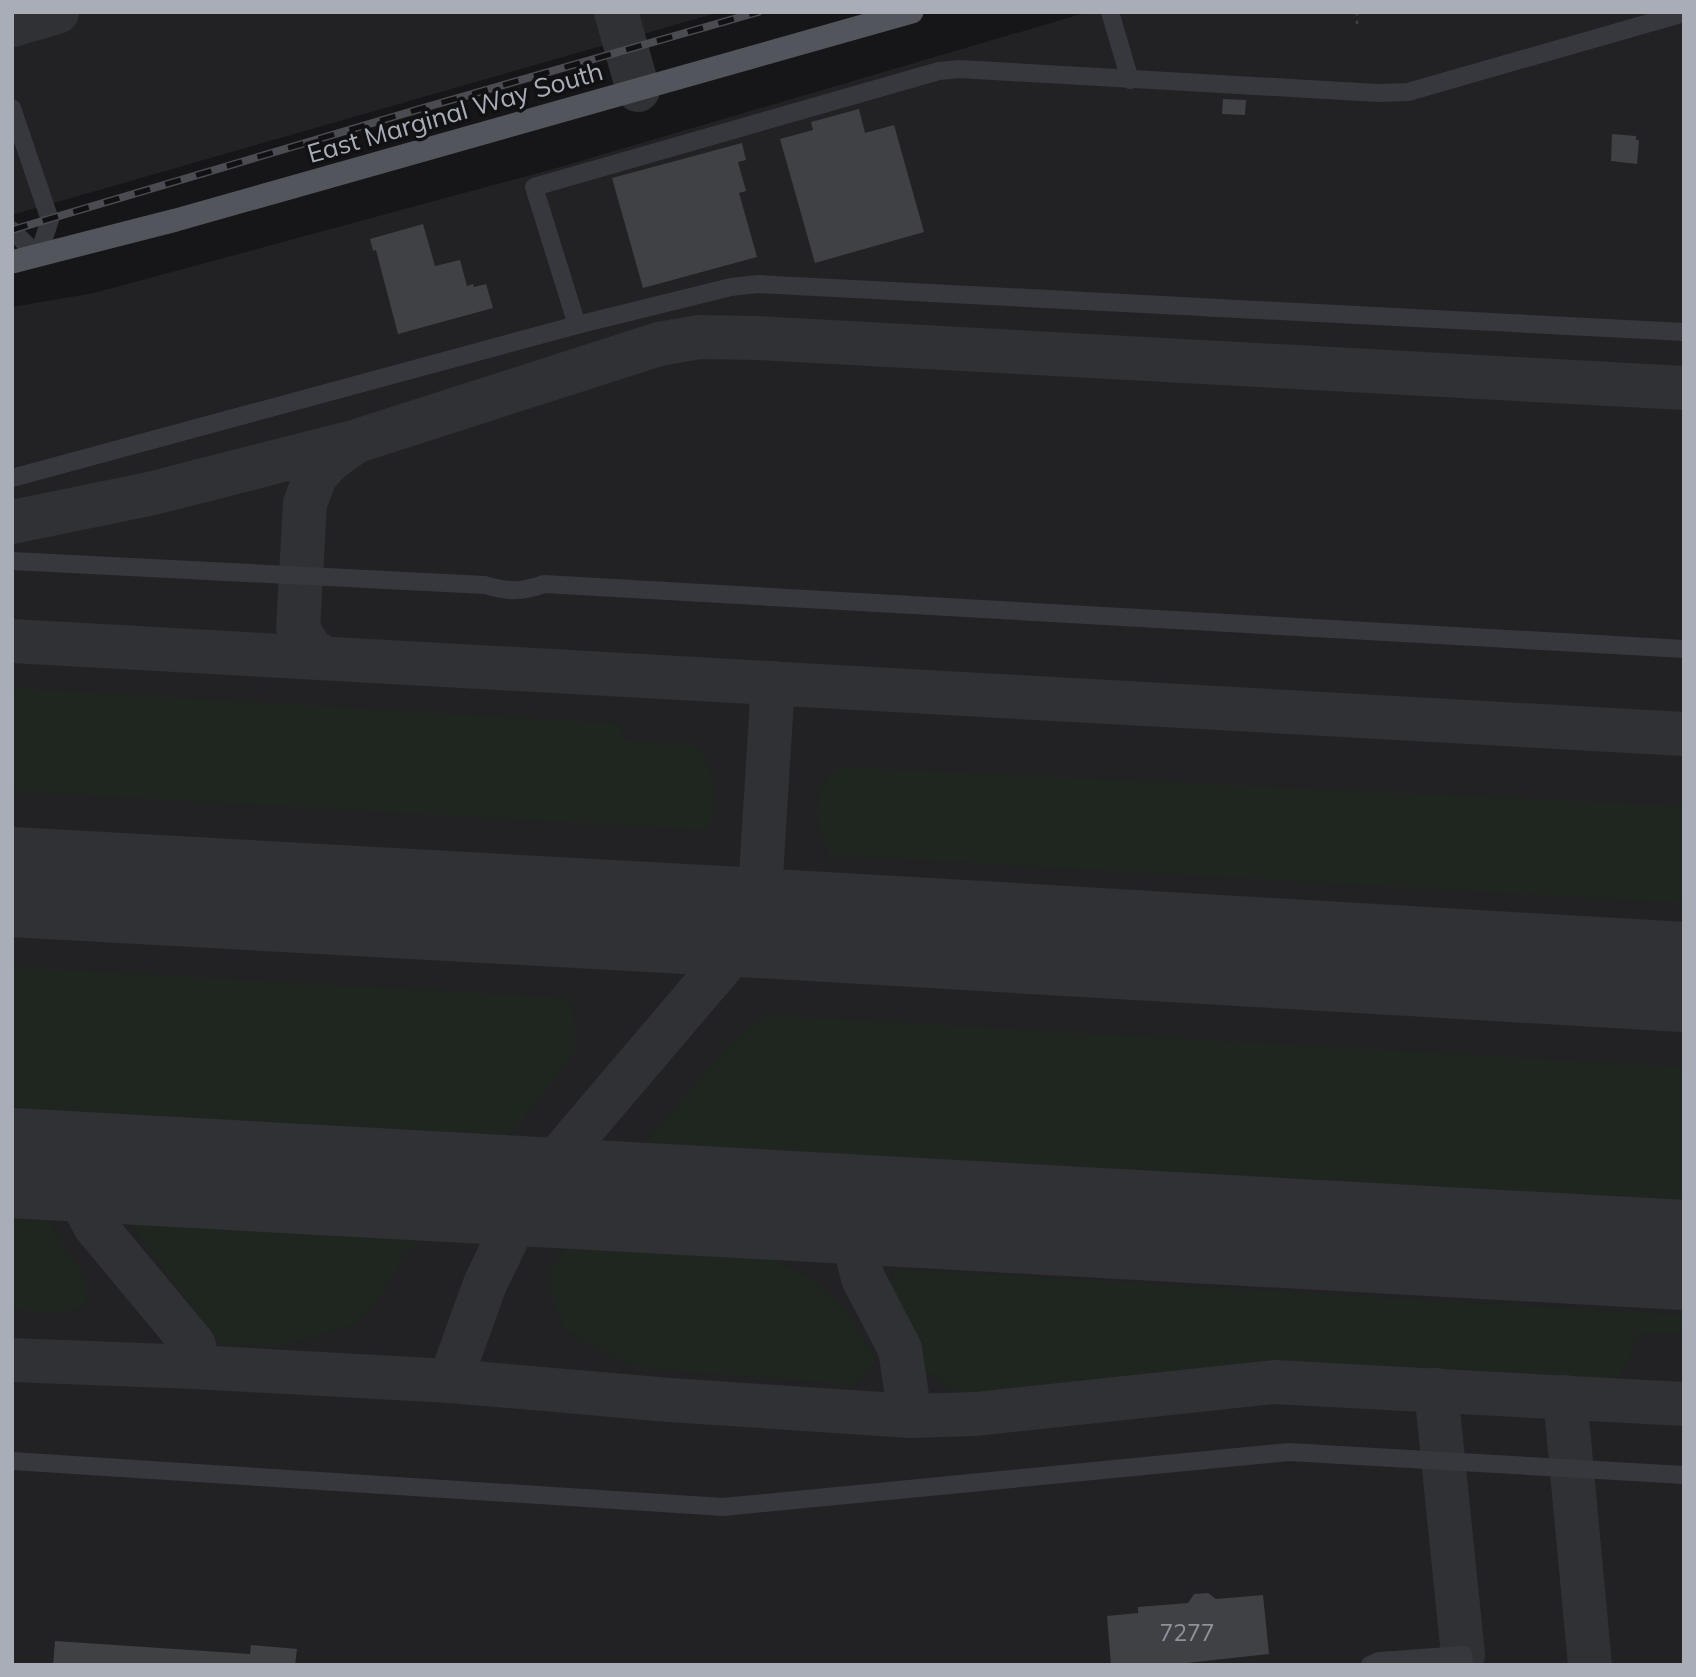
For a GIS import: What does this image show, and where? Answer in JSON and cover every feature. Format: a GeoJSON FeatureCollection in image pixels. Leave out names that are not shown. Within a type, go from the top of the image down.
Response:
{"type":"FeatureCollection","features":[{"type":"Feature","properties":{"kind":"main road","name":"East Marginal Way South"},"geometry":{"type":"LineString","coordinates":[[12,262],[176,220],[912,12]]}},
{"type":"Feature","properties":{"kind":"lane"},"geometry":{"type":"LineString","coordinates":[[1110,12],[1130,80]]}},
{"type":"Feature","properties":{"kind":"lane"},"geometry":{"type":"LineString","coordinates":[[577,325],[534,187],[939,71],[959,69],[1378,93],[1408,92],[1684,13]]}},
{"type":"Feature","properties":{"kind":"lane"},"geometry":{"type":"LineString","coordinates":[[12,108],[50,220],[38,256],[12,230]]}},
{"type":"Feature","properties":{"kind":"lane"},"geometry":{"type":"LineString","coordinates":[[12,478],[577,325],[731,287],[758,284],[1684,332]]}},
{"type":"Feature","properties":{"kind":"lane"},"geometry":{"type":"LineString","coordinates":[[12,561],[485,584],[501,590],[526,591],[544,584],[1684,649]]}},
{"type":"Feature","properties":{"kind":"lane"},"geometry":{"type":"LineString","coordinates":[[12,1461],[723,1507],[1289,1452],[1684,1475]]}},
{"type":"Feature","properties":{"kind":"lane"},"geometry":{"type":"LineString","coordinates":[[1370,1665],[1379,1661],[1463,1655],[1464,1665]]}},
{"type":"Feature","properties":{"kind":"path"},"geometry":{"type":"LineString","coordinates":[[1357,12],[1357,24]]}},
{"type":"Feature","properties":{"kind":"shaded area"},"geometry":{"type":"Polygon","coordinates":[[[12,12],[720,12],[12,215],[12,12]]]}},
{"type":"Feature","properties":{"kind":"shaded area"},"geometry":{"type":"Polygon","coordinates":[[[1088,12],[1684,12],[1684,1665],[12,1665],[12,307],[94,293],[553,169],[1088,12]]]}},
{"type":"Feature","properties":{"kind":"shaded area"},"geometry":{"type":"Polygon","coordinates":[[[12,688],[623,724],[621,740],[698,746],[712,777],[713,807],[708,830],[12,791],[12,688]]]}},
{"type":"Feature","properties":{"kind":"shaded area"},"geometry":{"type":"Polygon","coordinates":[[[838,767],[1684,806],[1684,903],[829,855],[819,819],[819,798],[822,788],[838,767]]]}},
{"type":"Feature","properties":{"kind":"shaded area"},"geometry":{"type":"Polygon","coordinates":[[[12,967],[569,998],[575,1024],[575,1052],[504,1144],[12,1116],[12,967]]]}},
{"type":"Feature","properties":{"kind":"shaded area"},"geometry":{"type":"Polygon","coordinates":[[[765,1015],[1684,1067],[1684,1205],[638,1151],[727,1048],[765,1015]]]}},
{"type":"Feature","properties":{"kind":"shaded area"},"geometry":{"type":"Polygon","coordinates":[[[12,1206],[40,1208],[87,1282],[86,1305],[62,1313],[12,1309],[12,1206]]]}},
{"type":"Feature","properties":{"kind":"shaded area"},"geometry":{"type":"Polygon","coordinates":[[[124,1215],[419,1234],[378,1299],[355,1323],[276,1347],[220,1344],[124,1215]]]}},
{"type":"Feature","properties":{"kind":"shaded area"},"geometry":{"type":"Polygon","coordinates":[[[564,1249],[774,1259],[812,1280],[846,1311],[876,1359],[857,1385],[640,1368],[596,1348],[564,1328],[554,1303],[548,1274],[564,1249]]]}},
{"type":"Feature","properties":{"kind":"shaded area"},"geometry":{"type":"Polygon","coordinates":[[[896,1269],[1684,1315],[1684,1333],[1636,1334],[1630,1358],[1618,1378],[1597,1380],[1283,1363],[994,1394],[959,1393],[924,1369],[895,1311],[888,1287],[896,1269]]]}},
{"type":"Feature","properties":{"kind":"building"},"geometry":{"type":"Polygon","coordinates":[[[1223,99],[1246,100],[1245,115],[1222,114],[1223,99]]]}},
{"type":"Feature","properties":{"kind":"building"},"geometry":{"type":"Polygon","coordinates":[[[859,109],[865,133],[894,125],[924,232],[815,263],[780,139],[813,130],[811,122],[859,109]]]}},
{"type":"Feature","properties":{"kind":"building"},"geometry":{"type":"Polygon","coordinates":[[[1612,134],[1636,136],[1636,140],[1639,140],[1637,164],[1611,161],[1612,134]]]}},
{"type":"Feature","properties":{"kind":"building"},"geometry":{"type":"Polygon","coordinates":[[[742,143],[746,160],[738,162],[746,191],[739,193],[757,257],[643,288],[612,178],[742,143]]]}},
{"type":"Feature","properties":{"kind":"building"},"geometry":{"type":"Polygon","coordinates":[[[423,224],[435,266],[460,260],[467,286],[486,284],[493,308],[398,334],[376,250],[373,251],[370,239],[423,224]]]}},
{"type":"Feature","properties":{"kind":"building"},"geometry":{"type":"Polygon","coordinates":[[[1208,1593],[1216,1599],[1263,1595],[1269,1654],[1168,1665],[1111,1665],[1107,1616],[1138,1613],[1138,1607],[1188,1603],[1194,1594],[1208,1593]]]}},
{"type":"Feature","properties":{"kind":"building"},"geometry":{"type":"Polygon","coordinates":[[[55,1641],[250,1654],[251,1645],[297,1649],[295,1665],[53,1665],[55,1641]]]}},
{"type":"Feature","properties":{"kind":"taxiway"},"geometry":{"type":"LineString","coordinates":[[12,25],[57,12]]}},
{"type":"Feature","properties":{"kind":"taxiway"},"geometry":{"type":"LineString","coordinates":[[616,12],[638,90]]}},
{"type":"Feature","properties":{"kind":"taxiway"},"geometry":{"type":"LineString","coordinates":[[12,522],[149,494],[357,441],[659,344],[699,337],[1684,388]]}},
{"type":"Feature","properties":{"kind":"taxiway"},"geometry":{"type":"LineString","coordinates":[[324,658],[311,650],[298,629],[305,503],[316,475],[331,459],[355,442]]}},
{"type":"Feature","properties":{"kind":"taxiway"},"geometry":{"type":"LineString","coordinates":[[12,641],[1684,734]]}},
{"type":"Feature","properties":{"kind":"taxiway"},"geometry":{"type":"LineString","coordinates":[[450,1381],[485,1284],[530,1191],[758,923],[773,683]]}},
{"type":"Feature","properties":{"kind":"taxiway"},"geometry":{"type":"LineString","coordinates":[[73,1167],[74,1186],[95,1226],[194,1345],[194,1367]]}},
{"type":"Feature","properties":{"kind":"taxiway"},"geometry":{"type":"LineString","coordinates":[[845,1208],[863,1278],[900,1349],[910,1416]]}},
{"type":"Feature","properties":{"kind":"taxiway"},"geometry":{"type":"LineString","coordinates":[[12,1360],[450,1381],[670,1400],[910,1416],[976,1414],[1274,1382],[1684,1404]]}},
{"type":"Feature","properties":{"kind":"taxiway"},"geometry":{"type":"LineString","coordinates":[[1436,1390],[1463,1655]]}},
{"type":"Feature","properties":{"kind":"taxiway"},"geometry":{"type":"LineString","coordinates":[[1565,1397],[1590,1665]]}},
{"type":"Feature","properties":{"kind":"runway"},"geometry":{"type":"LineString","coordinates":[[12,882],[1684,977]]}},
{"type":"Feature","properties":{"kind":"runway"},"geometry":{"type":"LineString","coordinates":[[12,1163],[1684,1255]]}},
{"type":"Feature","properties":{"kind":"railway"},"geometry":{"type":"LineString","coordinates":[[12,230],[758,12]]}}]}
